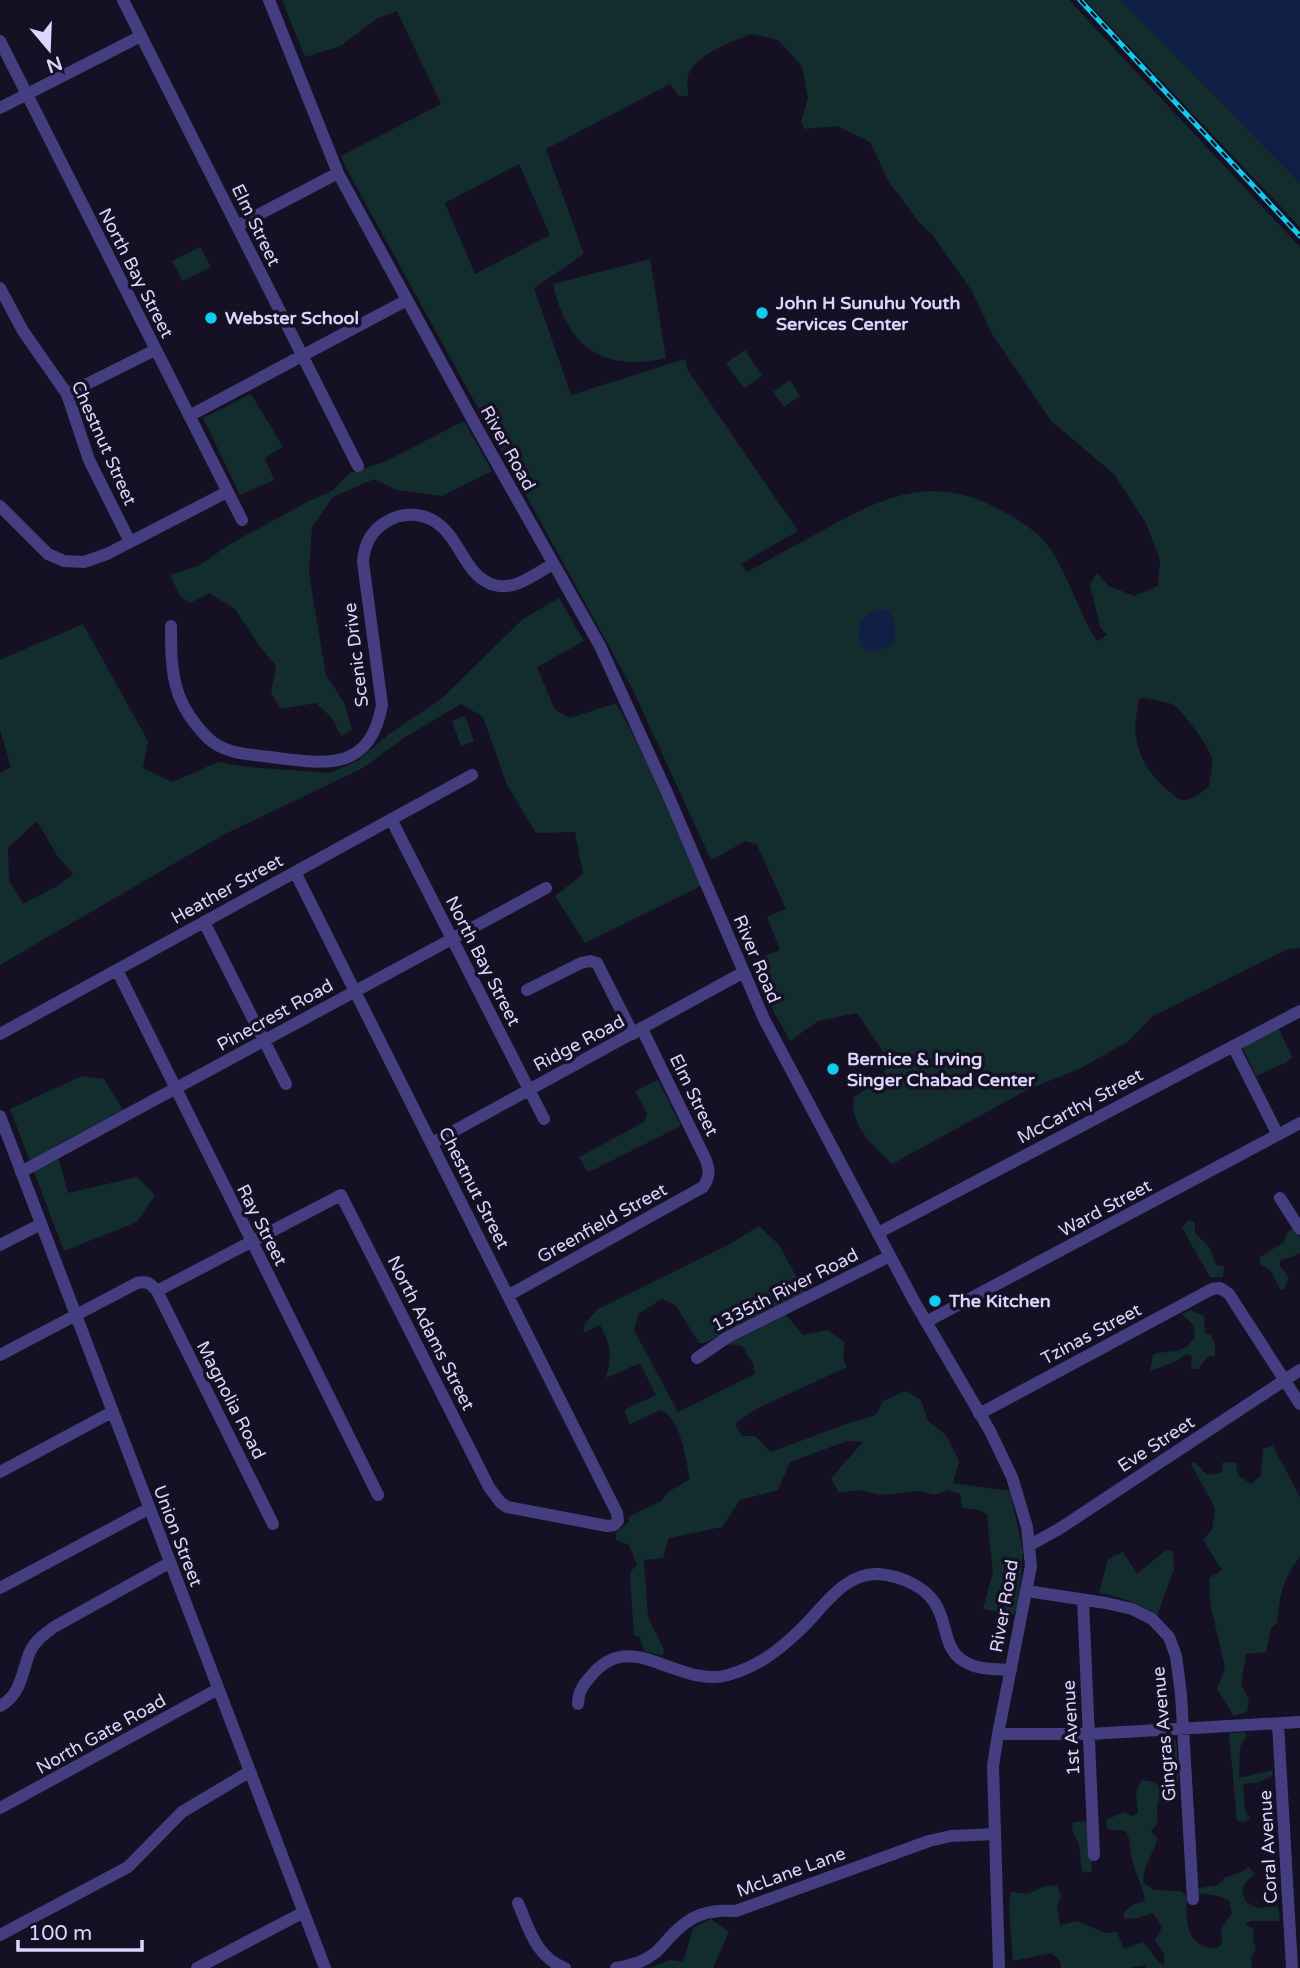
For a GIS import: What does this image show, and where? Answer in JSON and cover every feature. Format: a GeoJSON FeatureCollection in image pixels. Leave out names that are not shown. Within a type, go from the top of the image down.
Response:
{"type":"FeatureCollection","features":[{"type":"Feature","properties":{"kind":"street","name":"Elm Street"},"geometry":{"type":"LineString","coordinates":[[123,0],[358,466]]}},
{"type":"Feature","properties":{"kind":"street","name":"River Road"},"geometry":{"type":"LineString","coordinates":[[269,0],[338,173],[600,646],[771,1032],[1012,1477],[1030,1545],[1027,1591],[998,1734],[993,1784],[999,1968]]}},
{"type":"Feature","properties":{"kind":"street"},"geometry":{"type":"LineString","coordinates":[[0,108],[141,36]]}},
{"type":"Feature","properties":{"kind":"street","name":"North Bay Street"},"geometry":{"type":"LineString","coordinates":[[0,41],[242,520]]}},
{"type":"Feature","properties":{"kind":"street"},"geometry":{"type":"LineString","coordinates":[[237,226],[338,173]]}},
{"type":"Feature","properties":{"kind":"street","name":"Chestnut Street"},"geometry":{"type":"LineString","coordinates":[[0,288],[23,331],[67,394],[89,460],[130,542]]}},
{"type":"Feature","properties":{"kind":"street"},"geometry":{"type":"LineString","coordinates":[[189,416],[407,300]]}},
{"type":"Feature","properties":{"kind":"street"},"geometry":{"type":"LineString","coordinates":[[67,394],[155,350]]}},
{"type":"Feature","properties":{"kind":"street"},"geometry":{"type":"LineString","coordinates":[[0,506],[48,554],[64,561],[91,560],[227,492]]}},
{"type":"Feature","properties":{"kind":"street","name":"Scenic Drive"},"geometry":{"type":"LineString","coordinates":[[171,626],[171,667],[175,687],[210,740],[232,752],[327,763],[351,756],[368,743],[379,726],[382,705],[363,562],[366,544],[376,529],[400,516],[432,519],[447,531],[481,580],[492,584],[509,586],[519,583],[553,565]]}},
{"type":"Feature","properties":{"kind":"street","name":"Heather Street"},"geometry":{"type":"LineString","coordinates":[[0,1034],[472,775]]}},
{"type":"Feature","properties":{"kind":"street","name":"North Bay Street"},"geometry":{"type":"LineString","coordinates":[[391,819],[544,1119]]}},
{"type":"Feature","properties":{"kind":"street","name":"Chestnut Street"},"geometry":{"type":"LineString","coordinates":[[295,872],[509,1295],[617,1513],[618,1521]]}},
{"type":"Feature","properties":{"kind":"street","name":"Pinecrest Road"},"geometry":{"type":"LineString","coordinates":[[21,1172],[546,888]]}},
{"type":"Feature","properties":{"kind":"street"},"geometry":{"type":"LineString","coordinates":[[204,922],[286,1084]]}},
{"type":"Feature","properties":{"kind":"street","name":"Elm Street"},"geometry":{"type":"LineString","coordinates":[[527,990],[581,963],[597,963],[705,1158],[709,1179]]}},
{"type":"Feature","properties":{"kind":"street","name":"Ray Street"},"geometry":{"type":"LineString","coordinates":[[117,970],[378,1495]]}},
{"type":"Feature","properties":{"kind":"street","name":"Ridge Road"},"geometry":{"type":"LineString","coordinates":[[432,1143],[744,972]]}},
{"type":"Feature","properties":{"kind":"street","name":"McCarthy Street"},"geometry":{"type":"LineString","coordinates":[[878,1233],[1300,1011]]}},
{"type":"Feature","properties":{"kind":"street"},"geometry":{"type":"LineString","coordinates":[[1233,1046],[1278,1135]]}},
{"type":"Feature","properties":{"kind":"street","name":"Union Street"},"geometry":{"type":"LineString","coordinates":[[0,1116],[325,1968]]}},
{"type":"Feature","properties":{"kind":"street","name":"Ward Street"},"geometry":{"type":"LineString","coordinates":[[926,1322],[1300,1123]]}},
{"type":"Feature","properties":{"kind":"street","name":"Greenfield Street"},"geometry":{"type":"LineString","coordinates":[[509,1295],[703,1187],[709,1179]]}},
{"type":"Feature","properties":{"kind":"street","name":"North Adams Street"},"geometry":{"type":"LineString","coordinates":[[251,1241],[341,1195],[489,1487],[500,1502],[518,1510],[607,1526],[618,1521]]}},
{"type":"Feature","properties":{"kind":"street"},"geometry":{"type":"LineString","coordinates":[[1280,1198],[1300,1229]]}},
{"type":"Feature","properties":{"kind":"street"},"geometry":{"type":"LineString","coordinates":[[0,1245],[41,1224]]}},
{"type":"Feature","properties":{"kind":"street"},"geometry":{"type":"LineString","coordinates":[[0,1355],[137,1283],[151,1283],[157,1291],[251,1241]]}},
{"type":"Feature","properties":{"kind":"street","name":"1335th River Road"},"geometry":{"type":"LineString","coordinates":[[697,1358],[728,1337],[890,1256]]}},
{"type":"Feature","properties":{"kind":"street","name":"Tzinas Street"},"geometry":{"type":"LineString","coordinates":[[979,1414],[1220,1287],[1229,1294],[1285,1380]]}},
{"type":"Feature","properties":{"kind":"street","name":"Magnolia Road"},"geometry":{"type":"LineString","coordinates":[[157,1291],[273,1524]]}},
{"type":"Feature","properties":{"kind":"street","name":"Eve Street"},"geometry":{"type":"LineString","coordinates":[[1030,1545],[1059,1529],[1300,1370]]}},
{"type":"Feature","properties":{"kind":"street"},"geometry":{"type":"LineString","coordinates":[[1285,1380],[1300,1404]]}},
{"type":"Feature","properties":{"kind":"street"},"geometry":{"type":"LineString","coordinates":[[0,1472],[112,1412]]}},
{"type":"Feature","properties":{"kind":"street"},"geometry":{"type":"LineString","coordinates":[[0,1588],[148,1509]]}},
{"type":"Feature","properties":{"kind":"street"},"geometry":{"type":"LineString","coordinates":[[0,1706],[15,1694],[28,1656],[38,1639],[54,1627],[169,1563]]}},
{"type":"Feature","properties":{"kind":"street"},"geometry":{"type":"LineString","coordinates":[[578,1704],[579,1693],[598,1667],[620,1656],[639,1656],[699,1677],[719,1677],[756,1665],[800,1631],[848,1582],[875,1574],[916,1585],[927,1595],[939,1610],[949,1646],[966,1663],[982,1668],[1011,1670]]}},
{"type":"Feature","properties":{"kind":"street","name":"Gingras Avenue"},"geometry":{"type":"LineString","coordinates":[[1027,1591],[1132,1609],[1152,1619],[1169,1637],[1176,1656],[1184,1728],[1193,1899]]}},
{"type":"Feature","properties":{"kind":"street","name":"1st Avenue"},"geometry":{"type":"LineString","coordinates":[[1083,1600],[1094,1855]]}},
{"type":"Feature","properties":{"kind":"street","name":"North Gate Road"},"geometry":{"type":"LineString","coordinates":[[0,1808],[218,1689]]}},
{"type":"Feature","properties":{"kind":"street"},"geometry":{"type":"LineString","coordinates":[[998,1734],[1089,1734],[1300,1722]]}},
{"type":"Feature","properties":{"kind":"street","name":"Coral Avenue"},"geometry":{"type":"LineString","coordinates":[[1278,1724],[1292,1968]]}},
{"type":"Feature","properties":{"kind":"street"},"geometry":{"type":"LineString","coordinates":[[0,1935],[128,1867],[182,1812],[249,1772]]}},
{"type":"Feature","properties":{"kind":"street","name":"McLane Lane"},"geometry":{"type":"LineString","coordinates":[[616,1968],[650,1957],[685,1922],[701,1913],[716,1909],[736,1911],[929,1841],[951,1836],[994,1833]]}},
{"type":"Feature","properties":{"kind":"street"},"geometry":{"type":"LineString","coordinates":[[518,1903],[540,1951],[555,1964],[565,1968]]}},
{"type":"Feature","properties":{"kind":"street"},"geometry":{"type":"LineString","coordinates":[[197,1968],[304,1912]]}},
{"type":"Feature","properties":{"kind":"green space"},"geometry":{"type":"Polygon","coordinates":[[[282,0],[1069,0],[1300,247],[1300,948],[1288,949],[1153,1016],[1129,1041],[1079,1069],[1029,1089],[892,1164],[864,1134],[853,1107],[854,1097],[884,1077],[886,1056],[857,1013],[818,1021],[790,1041],[774,1012],[753,960],[780,950],[767,917],[786,909],[757,845],[746,841],[711,860],[633,690],[345,166],[341,156],[441,104],[397,11],[376,19],[341,46],[305,57],[282,0]],[[752,34],[700,59],[688,75],[688,96],[679,96],[670,84],[546,149],[584,254],[534,288],[571,395],[685,359],[687,369],[798,531],[741,564],[747,572],[863,509],[904,494],[946,492],[993,506],[1020,522],[1045,542],[1060,564],[1097,641],[1107,635],[1100,627],[1090,584],[1097,573],[1109,586],[1134,596],[1158,586],[1160,560],[1146,523],[1114,474],[1051,421],[992,334],[972,291],[932,234],[918,221],[889,182],[870,142],[837,126],[805,129],[801,122],[808,98],[802,66],[778,40],[752,34]],[[519,164],[445,203],[475,274],[550,235],[519,164]],[[1139,699],[1135,732],[1148,769],[1177,798],[1185,800],[1195,797],[1209,786],[1212,761],[1206,746],[1188,720],[1172,704],[1139,699]]]}},
{"type":"Feature","properties":{"kind":"green space"},"geometry":{"type":"Polygon","coordinates":[[[1085,0],[1121,0],[1300,183],[1300,227],[1085,0]]]}},
{"type":"Feature","properties":{"kind":"green space"},"geometry":{"type":"Polygon","coordinates":[[[200,247],[211,267],[183,281],[172,261],[200,247]]]}},
{"type":"Feature","properties":{"kind":"green space"},"geometry":{"type":"Polygon","coordinates":[[[650,259],[666,358],[644,362],[624,361],[606,358],[591,350],[567,324],[553,284],[650,259]]]}},
{"type":"Feature","properties":{"kind":"green space"},"geometry":{"type":"Polygon","coordinates":[[[745,350],[762,376],[744,388],[726,363],[745,350]]]}},
{"type":"Feature","properties":{"kind":"green space"},"geometry":{"type":"Polygon","coordinates":[[[790,380],[800,396],[784,407],[773,392],[790,380]]]}},
{"type":"Feature","properties":{"kind":"green space"},"geometry":{"type":"Polygon","coordinates":[[[251,394],[283,447],[265,458],[274,480],[240,495],[203,418],[251,394]]]}},
{"type":"Feature","properties":{"kind":"green space"},"geometry":{"type":"Polygon","coordinates":[[[464,421],[492,471],[442,496],[396,490],[374,479],[333,497],[312,527],[309,574],[326,675],[345,704],[352,730],[341,736],[332,718],[316,703],[281,709],[271,693],[276,666],[235,609],[209,593],[190,603],[180,596],[170,575],[200,565],[230,544],[332,491],[350,473],[384,462],[464,421]]]}},
{"type":"Feature","properties":{"kind":"green space"},"geometry":{"type":"Polygon","coordinates":[[[559,598],[584,641],[537,667],[555,710],[570,718],[616,703],[641,750],[701,886],[585,943],[555,896],[583,874],[575,832],[536,833],[507,785],[483,717],[461,704],[405,737],[363,768],[223,835],[0,965],[0,773],[11,767],[0,730],[0,660],[83,624],[148,741],[143,768],[172,782],[218,762],[330,773],[359,760],[389,734],[440,700],[523,619],[559,598]],[[37,821],[8,848],[9,880],[23,904],[59,885],[73,874],[58,857],[37,821]]]}},
{"type":"Feature","properties":{"kind":"green space"},"geometry":{"type":"Polygon","coordinates":[[[465,716],[474,741],[461,746],[452,721],[465,716]]]}},
{"type":"Feature","properties":{"kind":"green space"},"geometry":{"type":"Polygon","coordinates":[[[1278,1027],[1292,1057],[1256,1076],[1243,1049],[1247,1044],[1278,1027]]]}},
{"type":"Feature","properties":{"kind":"green space"},"geometry":{"type":"Polygon","coordinates":[[[82,1076],[104,1079],[123,1110],[55,1146],[68,1193],[137,1177],[155,1195],[137,1222],[64,1251],[10,1109],[82,1076]]]}},
{"type":"Feature","properties":{"kind":"green space"},"geometry":{"type":"Polygon","coordinates":[[[658,1080],[681,1126],[587,1171],[579,1157],[644,1122],[647,1113],[635,1091],[658,1080]]]}},
{"type":"Feature","properties":{"kind":"green space"},"geometry":{"type":"Polygon","coordinates":[[[1189,1220],[1195,1222],[1195,1233],[1210,1248],[1216,1265],[1224,1266],[1223,1277],[1210,1277],[1182,1228],[1189,1220]]]}},
{"type":"Feature","properties":{"kind":"green space"},"geometry":{"type":"Polygon","coordinates":[[[759,1226],[779,1245],[807,1296],[704,1343],[699,1343],[676,1306],[662,1299],[638,1314],[634,1330],[678,1412],[755,1374],[753,1363],[742,1346],[728,1344],[786,1315],[803,1335],[827,1330],[845,1342],[843,1359],[847,1367],[756,1409],[735,1424],[742,1436],[755,1436],[770,1452],[876,1415],[883,1401],[905,1391],[921,1400],[928,1421],[946,1435],[959,1461],[953,1483],[1010,1491],[1023,1551],[1018,1606],[1013,1615],[983,1609],[993,1572],[987,1515],[980,1510],[962,1508],[960,1494],[948,1490],[934,1495],[919,1491],[881,1495],[859,1490],[839,1493],[831,1478],[863,1442],[847,1441],[790,1462],[778,1490],[740,1500],[722,1527],[669,1538],[663,1558],[644,1560],[648,1617],[664,1649],[663,1656],[644,1651],[640,1637],[634,1636],[630,1579],[631,1571],[637,1565],[629,1545],[616,1540],[616,1532],[629,1522],[628,1517],[661,1501],[668,1492],[690,1479],[678,1431],[668,1415],[661,1410],[630,1424],[624,1410],[656,1395],[640,1363],[606,1378],[610,1357],[606,1339],[600,1325],[583,1333],[585,1323],[598,1309],[730,1244],[759,1226]]]}},
{"type":"Feature","properties":{"kind":"green space"},"geometry":{"type":"Polygon","coordinates":[[[1294,1228],[1300,1238],[1300,1253],[1280,1260],[1280,1266],[1289,1278],[1284,1290],[1280,1289],[1271,1271],[1259,1263],[1260,1257],[1284,1242],[1288,1232],[1294,1228]]]}},
{"type":"Feature","properties":{"kind":"green space"},"geometry":{"type":"Polygon","coordinates":[[[1190,1310],[1204,1316],[1205,1333],[1211,1335],[1215,1356],[1208,1356],[1198,1369],[1191,1369],[1192,1356],[1186,1354],[1177,1361],[1150,1371],[1153,1355],[1181,1350],[1195,1337],[1193,1325],[1182,1314],[1190,1310]]]}},
{"type":"Feature","properties":{"kind":"green space"},"geometry":{"type":"Polygon","coordinates":[[[1273,1446],[1300,1497],[1300,1557],[1286,1580],[1277,1623],[1271,1628],[1266,1652],[1246,1654],[1241,1684],[1249,1700],[1247,1712],[1234,1716],[1217,1689],[1225,1668],[1210,1603],[1209,1578],[1222,1570],[1203,1540],[1212,1530],[1215,1508],[1191,1464],[1195,1462],[1207,1475],[1221,1473],[1223,1462],[1236,1463],[1238,1475],[1251,1484],[1261,1476],[1263,1449],[1273,1446]]]}},
{"type":"Feature","properties":{"kind":"green space"},"geometry":{"type":"Polygon","coordinates":[[[1166,1550],[1173,1551],[1174,1569],[1157,1616],[1130,1601],[1099,1593],[1108,1559],[1123,1552],[1137,1574],[1166,1550]]]}},
{"type":"Feature","properties":{"kind":"green space"},"geometry":{"type":"Polygon","coordinates":[[[1245,1732],[1247,1736],[1240,1747],[1239,1778],[1273,1770],[1272,1776],[1260,1782],[1243,1784],[1245,1811],[1250,1818],[1245,1822],[1237,1821],[1229,1733],[1245,1732]]]}},
{"type":"Feature","properties":{"kind":"green space"},"geometry":{"type":"Polygon","coordinates":[[[1167,1740],[1176,1740],[1179,1781],[1163,1794],[1158,1803],[1158,1823],[1151,1831],[1157,1838],[1143,1882],[1154,1890],[1181,1891],[1187,1896],[1187,1924],[1193,1938],[1199,1944],[1217,1948],[1222,1944],[1221,1929],[1232,1913],[1229,1901],[1199,1893],[1199,1888],[1217,1885],[1226,1877],[1249,1867],[1255,1874],[1245,1883],[1242,1891],[1246,1902],[1257,1908],[1278,1906],[1280,1921],[1249,1921],[1246,1925],[1254,1930],[1256,1950],[1251,1957],[1252,1968],[1146,1968],[1145,1965],[1130,1968],[1061,1968],[1060,1961],[1052,1953],[1013,1961],[1009,1909],[1011,1892],[1028,1894],[1042,1887],[1057,1885],[1061,1896],[1057,1907],[1060,1925],[1078,1921],[1105,1933],[1117,1932],[1124,1949],[1142,1942],[1164,1965],[1164,1953],[1155,1941],[1162,1927],[1153,1913],[1125,1919],[1123,1913],[1134,1904],[1145,1901],[1144,1895],[1126,1831],[1107,1829],[1106,1820],[1124,1812],[1131,1816],[1138,1813],[1136,1792],[1142,1780],[1154,1782],[1159,1786],[1168,1783],[1170,1773],[1167,1762],[1170,1757],[1167,1740]]]}},
{"type":"Feature","properties":{"kind":"green space"},"geometry":{"type":"Polygon","coordinates":[[[1085,1821],[1090,1828],[1092,1871],[1087,1873],[1082,1871],[1079,1844],[1072,1830],[1073,1822],[1085,1821]]]}},
{"type":"Feature","properties":{"kind":"green space"},"geometry":{"type":"Polygon","coordinates":[[[711,1919],[729,1932],[713,1968],[649,1968],[670,1960],[683,1962],[693,1928],[711,1919]]]}},
{"type":"Feature","properties":{"kind":"water"},"geometry":{"type":"Polygon","coordinates":[[[1121,0],[1300,0],[1300,183],[1121,0]]]}},
{"type":"Feature","properties":{"kind":"water"},"geometry":{"type":"Polygon","coordinates":[[[876,610],[887,610],[890,614],[895,626],[894,640],[893,644],[878,651],[866,651],[861,644],[859,628],[861,620],[876,610]]]}},
{"type":"Feature","properties":{"kind":"railway"},"geometry":{"type":"LineString","coordinates":[[1080,0],[1300,236]]}},
{"type":"Feature","properties":{"kind":"place","name":"John H Sunuhu Youth Services Center"},"geometry":{"type":"Point","coordinates":[762,313]}},
{"type":"Feature","properties":{"kind":"place","name":"Webster School"},"geometry":{"type":"Point","coordinates":[211,318]}},
{"type":"Feature","properties":{"kind":"place","name":"Bernice & Irving Singer Chabad Center"},"geometry":{"type":"Point","coordinates":[833,1069]}},
{"type":"Feature","properties":{"kind":"place","name":"The Kitchen"},"geometry":{"type":"Point","coordinates":[935,1301]}}]}
